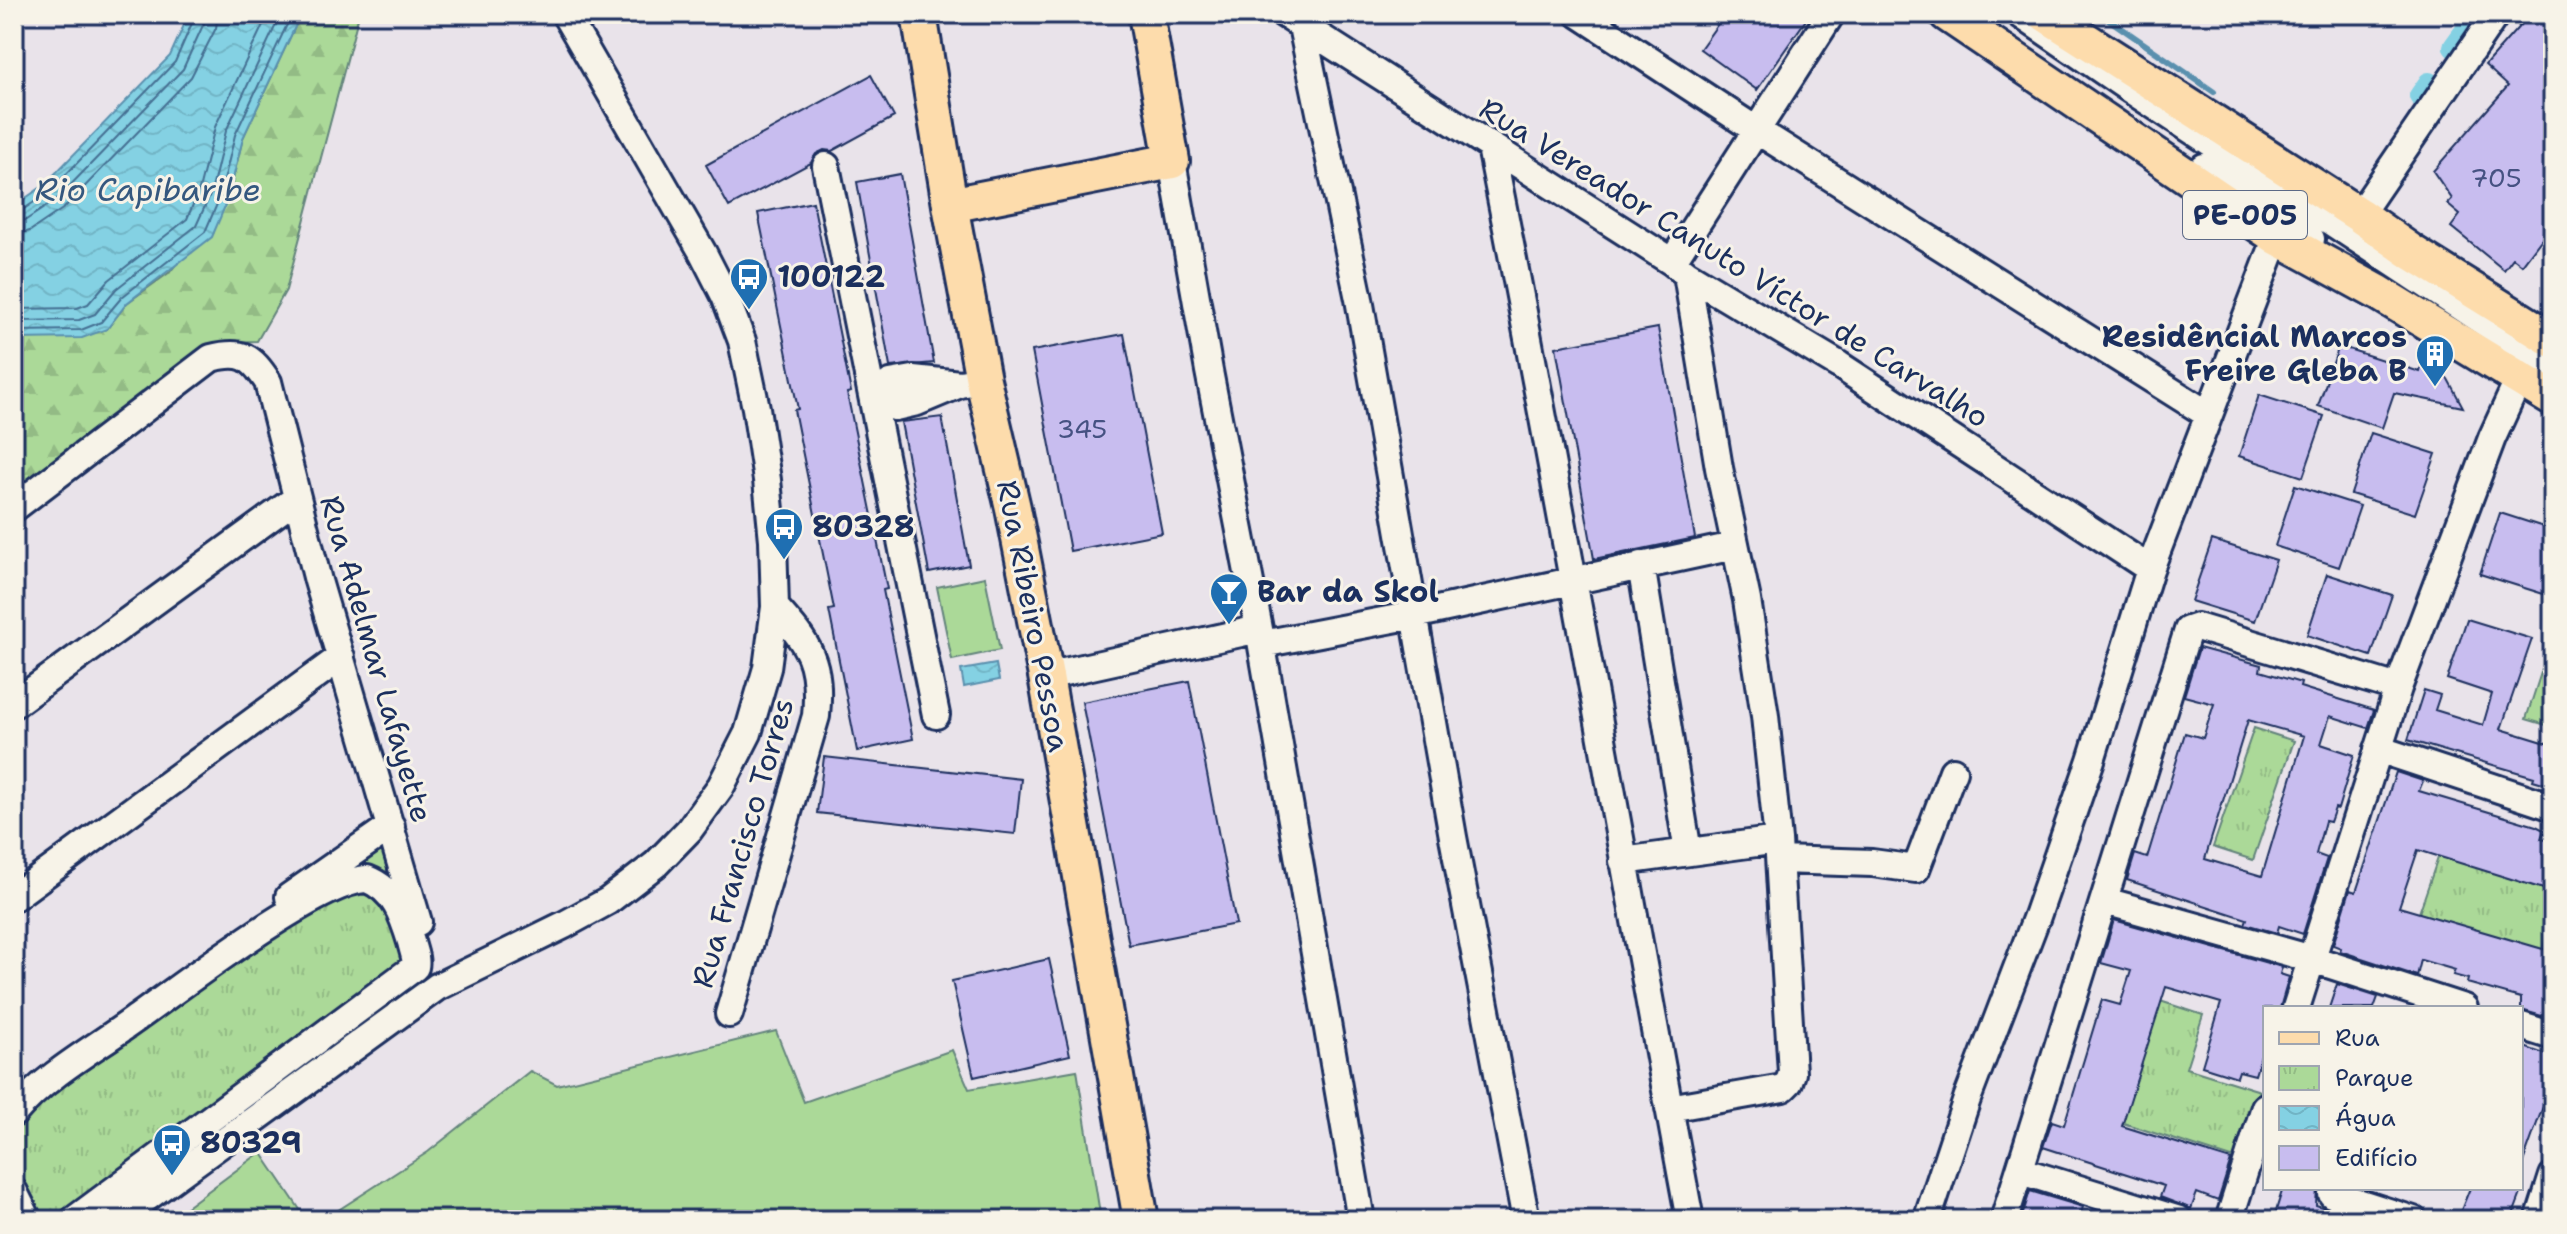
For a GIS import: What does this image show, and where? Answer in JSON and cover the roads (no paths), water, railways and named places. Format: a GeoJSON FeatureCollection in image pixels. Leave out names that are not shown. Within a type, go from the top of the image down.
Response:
{"type":"FeatureCollection","features":[{"type":"Feature","properties":{"kind":"main road","name":"Rua Ribeiro Pessoa"},"geometry":{"type":"LineString","coordinates":[[919,14],[950,205],[972,382],[1013,508],[1046,676],[1141,1220]]}},
{"type":"Feature","properties":{"kind":"main road"},"geometry":{"type":"LineString","coordinates":[[950,205],[1172,161],[1146,14]]}},
{"type":"Feature","properties":{"kind":"main road","name":"PE-005"},"geometry":{"type":"LineString","coordinates":[[1947,14],[2277,237],[2379,293],[2553,399]]}},
{"type":"Feature","properties":{"kind":"main road","name":"PE-005"},"geometry":{"type":"LineString","coordinates":[[2045,14],[2553,340]]}},
{"type":"Feature","properties":{"kind":"street","name":"Rua Francisco Torres"},"geometry":{"type":"LineString","coordinates":[[116,1220],[437,987],[608,901],[656,864],[689,830],[721,786],[748,733],[767,668],[775,607],[767,480],[742,341],[725,296],[703,253],[565,14]]}},
{"type":"Feature","properties":{"kind":"street"},"geometry":{"type":"LineString","coordinates":[[1579,14],[1756,130],[2209,415]]}},
{"type":"Feature","properties":{"kind":"street"},"geometry":{"type":"LineString","coordinates":[[1669,1108],[1783,1088],[1792,1073],[1779,850],[1765,716],[1747,600],[1680,268],[1756,130],[1831,14]]}},
{"type":"Feature","properties":{"kind":"street"},"geometry":{"type":"LineString","coordinates":[[1975,14],[2341,258],[2553,390]]}},
{"type":"Feature","properties":{"kind":"street"},"geometry":{"type":"LineString","coordinates":[[2020,14],[2553,368]]}},
{"type":"Feature","properties":{"kind":"street"},"geometry":{"type":"LineString","coordinates":[[2359,215],[2496,14]]}},
{"type":"Feature","properties":{"kind":"street"},"geometry":{"type":"LineString","coordinates":[[1293,20],[1359,299],[1526,1220]]}},
{"type":"Feature","properties":{"kind":"street","name":"Rua Vereador Canuto Víctor de Carvalho"},"geometry":{"type":"LineString","coordinates":[[1293,20],[1680,268],[1839,365],[2150,569]]}},
{"type":"Feature","properties":{"kind":"street"},"geometry":{"type":"LineString","coordinates":[[1491,147],[1574,580],[1690,1220]]}},
{"type":"Feature","properties":{"kind":"street"},"geometry":{"type":"LineString","coordinates":[[1172,161],[1261,636],[1361,1220]]}},
{"type":"Feature","properties":{"kind":"street"},"geometry":{"type":"LineString","coordinates":[[826,166],[936,715]]}},
{"type":"Feature","properties":{"kind":"street"},"geometry":{"type":"LineString","coordinates":[[1927,1220],[1967,1099],[2037,916],[2091,760],[2150,569],[2277,237]]}},
{"type":"Feature","properties":{"kind":"street","name":"Rua Adelmar Lafayette"},"geometry":{"type":"LineString","coordinates":[[14,508],[211,358],[229,354],[243,356],[256,363],[268,382],[318,581],[437,987]]}},
{"type":"Feature","properties":{"kind":"street"},"geometry":{"type":"LineString","coordinates":[[2297,1006],[2398,688],[2492,438],[2520,377]]}},
{"type":"Feature","properties":{"kind":"street"},"geometry":{"type":"LineString","coordinates":[[874,399],[895,407],[972,382]]}},
{"type":"Feature","properties":{"kind":"street"},"geometry":{"type":"LineString","coordinates":[[14,704],[297,498]]}},
{"type":"Feature","properties":{"kind":"street"},"geometry":{"type":"LineString","coordinates":[[1046,676],[1261,636],[1414,615],[1734,546]]}},
{"type":"Feature","properties":{"kind":"street"},"geometry":{"type":"LineString","coordinates":[[1641,565],[1688,852]]}},
{"type":"Feature","properties":{"kind":"street","name":"Rua Francisco Torres"},"geometry":{"type":"LineString","coordinates":[[729,1014],[816,716],[818,693],[814,663],[806,643],[775,607]]}},
{"type":"Feature","properties":{"kind":"street"},"geometry":{"type":"LineString","coordinates":[[2004,1220],[2186,633],[2197,627],[2398,688]]}},
{"type":"Feature","properties":{"kind":"street"},"geometry":{"type":"LineString","coordinates":[[14,897],[341,657]]}},
{"type":"Feature","properties":{"kind":"street"},"geometry":{"type":"LineString","coordinates":[[2378,749],[2553,807]]}},
{"type":"Feature","properties":{"kind":"street"},"geometry":{"type":"LineString","coordinates":[[1623,861],[1688,852],[1779,850],[1916,869],[1953,771]]}},
{"type":"Feature","properties":{"kind":"street"},"geometry":{"type":"LineString","coordinates":[[14,1113],[43,1085],[168,988],[391,826]]}},
{"type":"Feature","properties":{"kind":"street"},"geometry":{"type":"LineString","coordinates":[[14,1089],[168,988],[304,905],[336,887],[360,879],[367,879],[382,888],[399,908],[417,965],[437,987]]}},
{"type":"Feature","properties":{"kind":"street"},"geometry":{"type":"LineString","coordinates":[[2105,901],[2312,959],[2458,1006]]}},
{"type":"Feature","properties":{"kind":"street"},"geometry":{"type":"LineString","coordinates":[[74,1220],[417,965]]}},
{"type":"Feature","properties":{"kind":"street"},"geometry":{"type":"LineString","coordinates":[[2523,1027],[2553,1036]]}},
{"type":"Feature","properties":{"kind":"street"},"geometry":{"type":"LineString","coordinates":[[2229,1220],[2263,1113]]}},
{"type":"Feature","properties":{"kind":"street"},"geometry":{"type":"LineString","coordinates":[[2021,1171],[2179,1220]]}},
{"type":"Feature","properties":{"kind":"street"},"geometry":{"type":"LineString","coordinates":[[2539,1220],[2553,1176]]}},
{"type":"Feature","properties":{"kind":"street"},"geometry":{"type":"LineString","coordinates":[[14,1192],[28,1220]]}},
{"type":"Feature","properties":{"kind":"street"},"geometry":{"type":"LineString","coordinates":[[2332,1194],[2413,1220]]}},
{"type":"Feature","properties":{"kind":"water","name":"Rio Capibaribe"},"geometry":{"type":"Polygon","coordinates":[[[189,14],[301,14],[243,138],[228,199],[212,237],[127,303],[107,329],[82,338],[14,339],[14,206],[43,186],[170,56],[189,14]]]}},
{"type":"Feature","properties":{"kind":"water"},"geometry":{"type":"Polygon","coordinates":[[[996,664],[999,680],[964,687],[961,670],[996,664]]]}},
{"type":"Feature","properties":{"kind":"waterway"},"geometry":{"type":"LineString","coordinates":[[2101,14],[2214,92]]}},
{"type":"Feature","properties":{"kind":"waterway"},"geometry":{"type":"LineString","coordinates":[[2454,47],[2467,29]]}},
{"type":"Feature","properties":{"kind":"waterway"},"geometry":{"type":"LineString","coordinates":[[2420,96],[2429,83]]}},
{"type":"Feature","properties":{"kind":"place","name":"100122"},"geometry":{"type":"Point","coordinates":[749,311]}},
{"type":"Feature","properties":{"kind":"place","name":"Residêncial Marcos Freire Gleba B"},"geometry":{"type":"Point","coordinates":[2435,388]}},
{"type":"Feature","properties":{"kind":"place","name":"80328"},"geometry":{"type":"Point","coordinates":[784,561]}},
{"type":"Feature","properties":{"kind":"place","name":"Bar da Skol"},"geometry":{"type":"Point","coordinates":[1229,626]}},
{"type":"Feature","properties":{"kind":"place","name":"80329"},"geometry":{"type":"Point","coordinates":[172,1177]}}]}
